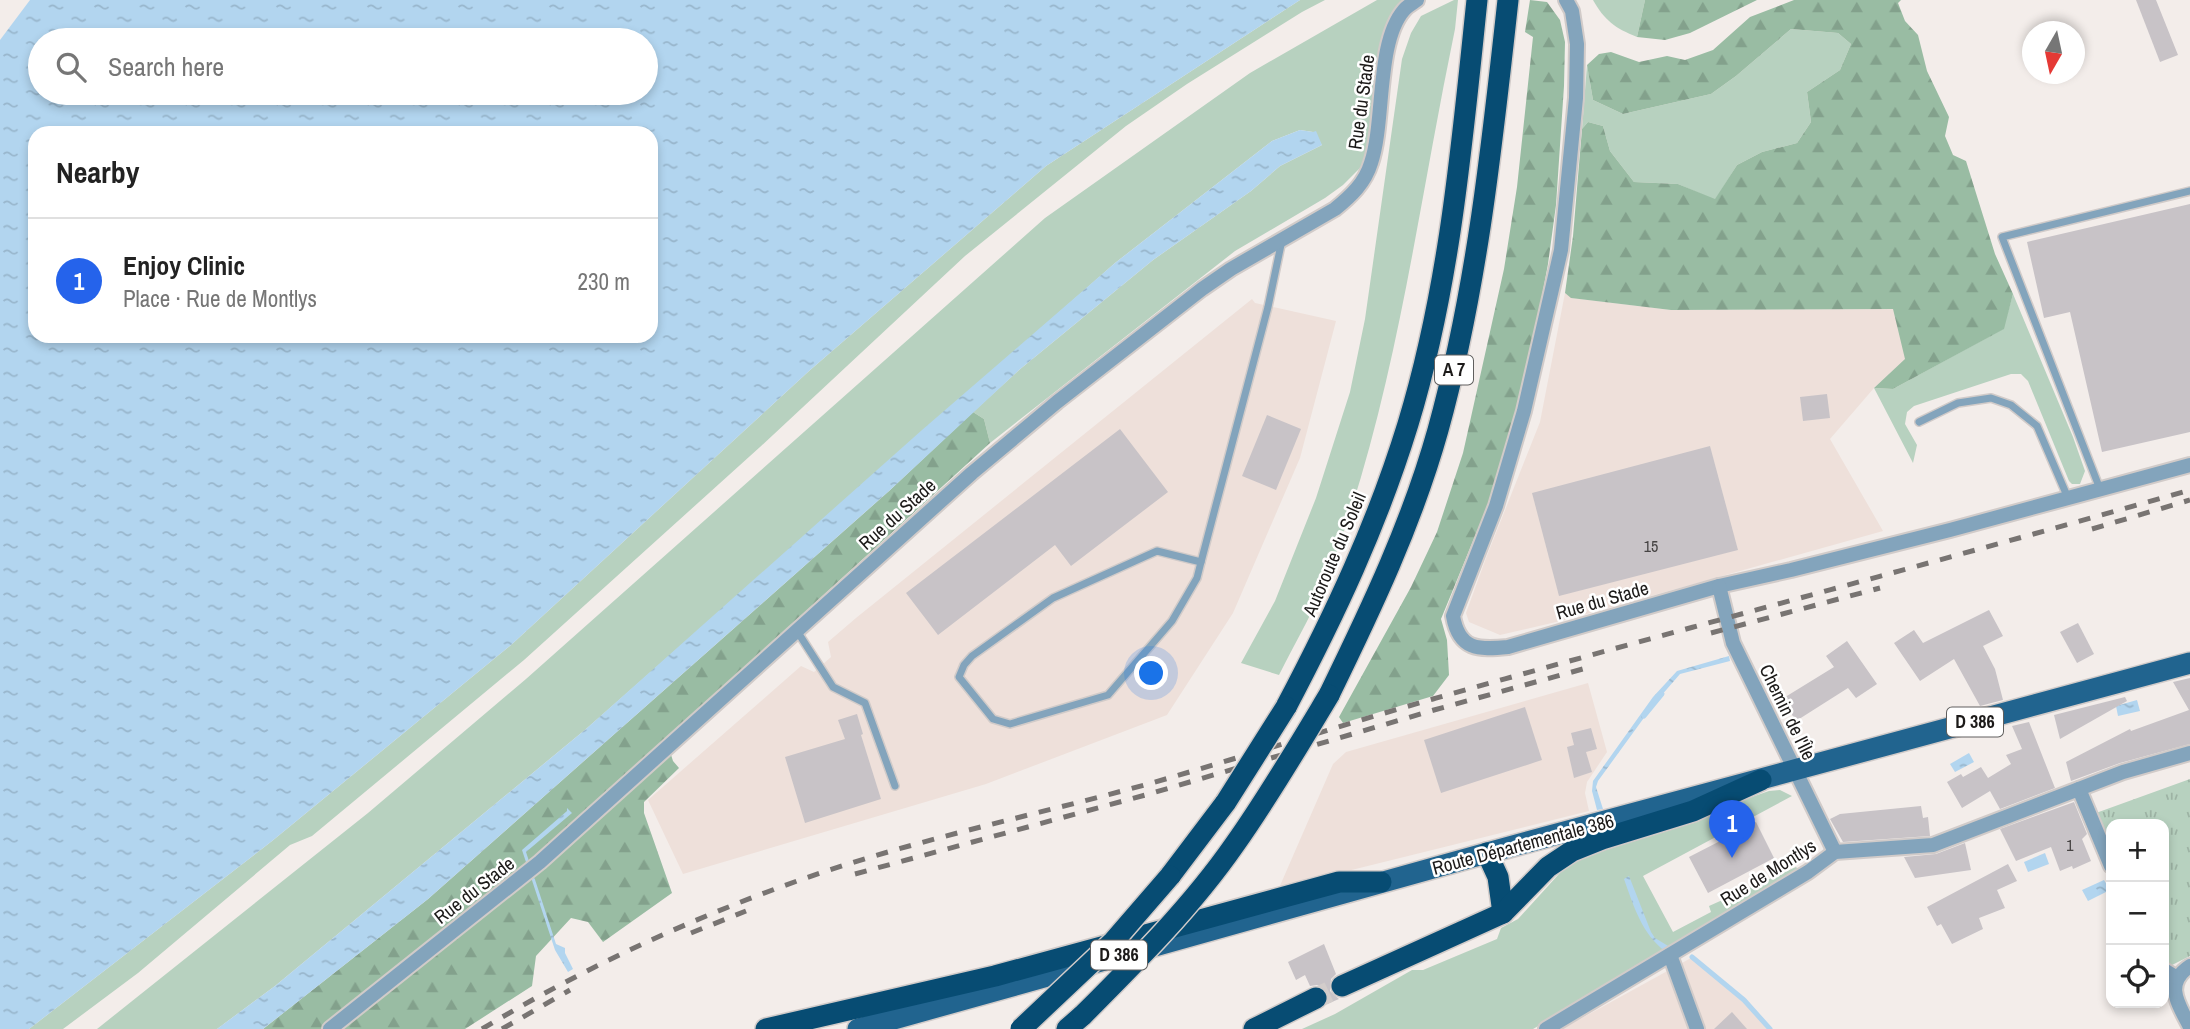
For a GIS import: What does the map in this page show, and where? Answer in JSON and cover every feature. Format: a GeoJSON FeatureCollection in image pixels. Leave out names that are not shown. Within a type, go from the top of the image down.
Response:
{"type":"FeatureCollection","features":[{"type":"Feature","properties":{"kind":"highway","name":"Autoroute du Soleil"},"geometry":{"type":"LineString","coordinates":[[1021,1029],[1112,943],[1170,876],[1226,802],[1286,707],[1330,624],[1367,543],[1412,410],[1444,274],[1460,164],[1477,0]]}},
{"type":"Feature","properties":{"kind":"highway","name":"A 7"},"geometry":{"type":"LineString","coordinates":[[1075,1022],[1186,905],[1234,845],[1290,761],[1329,695],[1395,555],[1430,456],[1451,381],[1473,281],[1508,0]]}},
{"type":"Feature","properties":{"kind":"highway"},"geometry":{"type":"LineString","coordinates":[[1342,986],[1503,913],[1548,867],[1572,851],[1693,811],[1761,780]]}},
{"type":"Feature","properties":{"kind":"highway"},"geometry":{"type":"LineString","coordinates":[[1487,853],[1498,877],[1503,913]]}},
{"type":"Feature","properties":{"kind":"highway"},"geometry":{"type":"LineString","coordinates":[[766,1029],[995,976],[1339,882],[1381,882]]}},
{"type":"Feature","properties":{"kind":"highway"},"geometry":{"type":"LineString","coordinates":[[1254,1029],[1316,998]]}},
{"type":"Feature","properties":{"kind":"main road","name":"Route Départementale 386"},"geometry":{"type":"LineString","coordinates":[[858,1029],[1381,882],[2190,663]]}},
{"type":"Feature","properties":{"kind":"street","name":"Rue du Stade"},"geometry":{"type":"LineString","coordinates":[[330,1029],[540,862],[972,472],[1057,402],[1202,289],[1335,209],[1360,185],[1371,164],[1377,139],[1386,57],[1393,32],[1403,10],[1417,0]]}},
{"type":"Feature","properties":{"kind":"street","name":"Rue du Stade"},"geometry":{"type":"LineString","coordinates":[[1566,0],[1572,11],[1577,44],[1574,123],[1560,250],[1524,411],[1496,506],[1453,616],[1461,640],[1475,647],[1508,647],[1719,586],[1804,567],[2190,465]]}},
{"type":"Feature","properties":{"kind":"street","name":"Chemin de l'Île"},"geometry":{"type":"LineString","coordinates":[[1719,586],[1732,643],[1835,852]]}},
{"type":"Feature","properties":{"kind":"street","name":"Rue de Montlys"},"geometry":{"type":"LineString","coordinates":[[1546,1029],[1808,872],[1835,852],[1933,845],[2123,772],[2190,753]]}},
{"type":"Feature","properties":{"kind":"street"},"geometry":{"type":"LineString","coordinates":[[2079,789],[2106,854]]}},
{"type":"Feature","properties":{"kind":"street"},"geometry":{"type":"LineString","coordinates":[[1670,955],[1697,1029]]}},
{"type":"Feature","properties":{"kind":"street"},"geometry":{"type":"LineString","coordinates":[[2190,966],[2177,978],[2174,995],[2190,1027]]}},
{"type":"Feature","properties":{"kind":"street"},"geometry":{"type":"LineString","coordinates":[[2169,973],[2177,978]]}},
{"type":"Feature","properties":{"kind":"lane"},"geometry":{"type":"LineString","coordinates":[[2100,489],[2002,237],[2190,191]]}},
{"type":"Feature","properties":{"kind":"lane"},"geometry":{"type":"LineString","coordinates":[[1201,562],[1157,551],[1053,598],[972,656],[958,677],[993,719],[1010,724],[1108,695],[1171,621],[1197,578],[1268,307],[1283,239]]}},
{"type":"Feature","properties":{"kind":"lane"},"geometry":{"type":"LineString","coordinates":[[1919,422],[1958,403],[1991,398],[2011,405],[2037,426],[2068,498]]}},
{"type":"Feature","properties":{"kind":"lane"},"geometry":{"type":"LineString","coordinates":[[796,631],[833,687],[865,703],[895,786]]}},
{"type":"Feature","properties":{"kind":"shaded area"},"geometry":{"type":"Polygon","coordinates":[[[1565,293],[1572,298],[1671,310],[1894,309],[1906,359],[1874,388],[1830,439],[1883,531],[1569,619],[1500,635],[1469,622],[1466,613],[1540,422],[1565,293]]]}},
{"type":"Feature","properties":{"kind":"shaded area"},"geometry":{"type":"Polygon","coordinates":[[[1252,299],[1255,303],[1336,321],[1300,458],[1233,613],[1167,715],[986,784],[683,874],[648,800],[801,666],[814,672],[831,657],[828,642],[856,618],[1252,299]]]}},
{"type":"Feature","properties":{"kind":"shaded area"},"geometry":{"type":"Polygon","coordinates":[[[1588,683],[1607,752],[1587,782],[1585,793],[1589,811],[1279,888],[1333,764],[1346,752],[1588,683]]]}},
{"type":"Feature","properties":{"kind":"shaded area"},"geometry":{"type":"Polygon","coordinates":[[[1691,958],[1748,1006],[1767,1029],[1562,1029],[1691,958]]]}},
{"type":"Feature","properties":{"kind":"green space"},"geometry":{"type":"Polygon","coordinates":[[[1300,0],[1325,0],[1187,84],[1126,126],[965,256],[760,447],[524,660],[312,836],[290,845],[138,973],[63,1029],[29,1029],[272,841],[511,645],[809,371],[1046,166],[1300,0]]]}},
{"type":"Feature","properties":{"kind":"green space"},"geometry":{"type":"Polygon","coordinates":[[[1377,0],[1406,0],[1388,23],[1382,40],[1369,147],[1362,166],[1343,185],[1235,251],[990,443],[984,419],[973,412],[1019,370],[1153,260],[1251,191],[1280,166],[1322,145],[1313,132],[1300,130],[1272,141],[1115,263],[586,729],[275,986],[217,1029],[97,1029],[368,813],[526,679],[1045,218],[1250,73],[1377,0]]]}},
{"type":"Feature","properties":{"kind":"green space"},"geometry":{"type":"Polygon","coordinates":[[[1458,0],[1455,29],[1403,302],[1372,438],[1353,504],[1325,583],[1279,675],[1241,663],[1275,601],[1316,498],[1350,392],[1365,319],[1402,59],[1411,33],[1421,16],[1458,0]]]}},
{"type":"Feature","properties":{"kind":"green space"},"geometry":{"type":"Polygon","coordinates":[[[1530,0],[1547,2],[1560,20],[1565,42],[1556,205],[1533,344],[1507,444],[1487,507],[1441,619],[1447,640],[1449,675],[1433,696],[1343,723],[1339,717],[1411,587],[1437,532],[1463,453],[1504,269],[1517,187],[1533,37],[1525,32],[1530,0]]]}},
{"type":"Feature","properties":{"kind":"green space"},"geometry":{"type":"Polygon","coordinates":[[[1593,0],[1645,0],[1637,37],[1611,23],[1593,0]]]}},
{"type":"Feature","properties":{"kind":"green space"},"geometry":{"type":"Polygon","coordinates":[[[1645,0],[1757,0],[1690,33],[1665,40],[1637,37],[1645,0]]]}},
{"type":"Feature","properties":{"kind":"green space"},"geometry":{"type":"Polygon","coordinates":[[[1794,0],[1901,0],[1898,3],[1905,21],[1918,35],[1927,71],[1949,117],[1945,136],[1953,155],[1966,161],[1995,254],[2013,294],[2004,329],[1893,389],[1874,388],[1905,359],[1893,309],[1671,310],[1571,298],[1565,293],[1582,129],[1588,122],[1603,126],[1610,151],[1634,182],[1678,184],[1715,199],[1737,165],[1762,152],[1797,143],[1811,122],[1807,92],[1840,70],[1851,44],[1838,33],[1791,29],[1711,94],[1623,114],[1593,100],[1587,65],[1599,54],[1611,52],[1639,62],[1667,56],[1685,60],[1713,50],[1750,17],[1794,0]]]}},
{"type":"Feature","properties":{"kind":"green space"},"geometry":{"type":"Polygon","coordinates":[[[1791,29],[1838,33],[1851,44],[1840,70],[1807,92],[1811,122],[1797,143],[1762,152],[1737,165],[1715,200],[1678,184],[1634,182],[1610,151],[1603,126],[1588,122],[1582,129],[1587,65],[1593,100],[1623,114],[1711,94],[1791,29]]]}},
{"type":"Feature","properties":{"kind":"green space"},"geometry":{"type":"Polygon","coordinates":[[[2013,294],[2085,471],[2080,484],[2072,484],[2069,481],[2028,381],[2021,374],[2011,374],[1914,406],[1907,412],[1905,424],[1917,445],[1913,463],[1874,388],[1893,389],[2003,329],[2013,294]]]}},
{"type":"Feature","properties":{"kind":"green space"},"geometry":{"type":"Polygon","coordinates":[[[973,412],[984,419],[990,443],[666,739],[673,761],[679,768],[644,802],[644,813],[672,893],[603,942],[588,922],[571,918],[536,956],[532,986],[465,1029],[263,1029],[428,899],[889,491],[973,412]]]}},
{"type":"Feature","properties":{"kind":"green space"},"geometry":{"type":"Polygon","coordinates":[[[2190,779],[2190,956],[2169,966],[2169,819],[2106,819],[2106,836],[2096,813],[2190,779]]]}},
{"type":"Feature","properties":{"kind":"green space"},"geometry":{"type":"Polygon","coordinates":[[[1780,790],[1792,796],[1643,876],[1673,932],[1711,912],[1709,906],[1796,867],[1798,869],[1673,949],[1533,1029],[1302,1029],[1335,1014],[1412,970],[1423,970],[1497,939],[1501,928],[1518,919],[1568,864],[1597,851],[1769,791],[1780,790]]]}},
{"type":"Feature","properties":{"kind":"water"},"geometry":{"type":"Polygon","coordinates":[[[30,0],[1300,0],[1046,166],[809,371],[511,645],[272,841],[29,1029],[0,1029],[0,40],[30,0]]]}},
{"type":"Feature","properties":{"kind":"water"},"geometry":{"type":"Polygon","coordinates":[[[1300,130],[1316,131],[1322,145],[1280,166],[1251,191],[1153,260],[1019,370],[889,491],[428,899],[263,1029],[217,1029],[275,986],[586,729],[922,430],[1115,263],[1272,141],[1300,130]]]}},
{"type":"Feature","properties":{"kind":"water"},"geometry":{"type":"Polygon","coordinates":[[[1729,656],[1730,661],[1680,674],[1654,704],[1598,781],[1596,787],[1603,809],[1597,810],[1592,791],[1593,781],[1653,697],[1677,671],[1729,656]]]}},
{"type":"Feature","properties":{"kind":"water"},"geometry":{"type":"Polygon","coordinates":[[[2137,700],[2140,711],[2118,716],[2116,706],[2137,700]]]}},
{"type":"Feature","properties":{"kind":"water"},"geometry":{"type":"Polygon","coordinates":[[[1969,753],[1974,762],[1955,772],[1950,764],[1969,753]]]}},
{"type":"Feature","properties":{"kind":"water"},"geometry":{"type":"Polygon","coordinates":[[[567,808],[572,813],[526,852],[556,944],[565,948],[573,969],[568,972],[555,950],[522,850],[567,811],[567,808]]]}},
{"type":"Feature","properties":{"kind":"water"},"geometry":{"type":"Polygon","coordinates":[[[2045,853],[2049,864],[2028,872],[2024,862],[2045,853]]]}},
{"type":"Feature","properties":{"kind":"water"},"geometry":{"type":"Polygon","coordinates":[[[1629,876],[1651,932],[1655,938],[1673,949],[1666,952],[1645,928],[1635,910],[1624,879],[1629,876]]]}},
{"type":"Feature","properties":{"kind":"water"},"geometry":{"type":"Polygon","coordinates":[[[2104,880],[2106,883],[2106,892],[2088,901],[2082,890],[2104,880]]]}},
{"type":"Feature","properties":{"kind":"building"},"geometry":{"type":"Polygon","coordinates":[[[2136,0],[2156,0],[2178,55],[2160,62],[2136,0]]]}},
{"type":"Feature","properties":{"kind":"building"},"geometry":{"type":"Polygon","coordinates":[[[2190,204],[2190,432],[2102,452],[2070,312],[2044,318],[2027,242],[2190,204]]]}},
{"type":"Feature","properties":{"kind":"building"},"geometry":{"type":"Polygon","coordinates":[[[1827,394],[1830,418],[1803,421],[1800,397],[1827,394]]]}},
{"type":"Feature","properties":{"kind":"building"},"geometry":{"type":"Polygon","coordinates":[[[1267,415],[1301,429],[1276,490],[1242,476],[1267,415]]]}},
{"type":"Feature","properties":{"kind":"building"},"geometry":{"type":"Polygon","coordinates":[[[1120,429],[1168,492],[1071,566],[1055,545],[938,635],[906,593],[1120,429]]]}},
{"type":"Feature","properties":{"kind":"building"},"geometry":{"type":"Polygon","coordinates":[[[1710,446],[1738,550],[1559,596],[1532,493],[1710,446]]]}},
{"type":"Feature","properties":{"kind":"building"},"geometry":{"type":"Polygon","coordinates":[[[1989,610],[2003,636],[1983,646],[1995,669],[2003,700],[1980,706],[1954,659],[1920,681],[1894,643],[1914,630],[1923,643],[1989,610]]]}},
{"type":"Feature","properties":{"kind":"building"},"geometry":{"type":"Polygon","coordinates":[[[2078,623],[2094,654],[2077,663],[2060,632],[2078,623]]]}},
{"type":"Feature","properties":{"kind":"building"},"geometry":{"type":"Polygon","coordinates":[[[1847,641],[1877,684],[1856,698],[1848,688],[1796,721],[1782,699],[1834,667],[1826,656],[1847,641]]]}},
{"type":"Feature","properties":{"kind":"building"},"geometry":{"type":"Polygon","coordinates":[[[2190,678],[2190,744],[2120,763],[2071,781],[2066,762],[2130,729],[2131,731],[2189,710],[2173,682],[2190,678]]]}},
{"type":"Feature","properties":{"kind":"building"},"geometry":{"type":"Polygon","coordinates":[[[2125,697],[2127,701],[2060,739],[2054,715],[2125,697]]]}},
{"type":"Feature","properties":{"kind":"building"},"geometry":{"type":"Polygon","coordinates":[[[1525,707],[1542,760],[1441,793],[1424,740],[1525,707]]]}},
{"type":"Feature","properties":{"kind":"building"},"geometry":{"type":"Polygon","coordinates":[[[857,714],[881,799],[805,823],[785,757],[845,739],[838,720],[857,714]]]}},
{"type":"Feature","properties":{"kind":"building"},"geometry":{"type":"Polygon","coordinates":[[[2029,722],[2055,788],[2000,809],[1990,791],[1962,808],[1947,782],[1981,767],[1988,778],[2011,764],[2006,755],[2022,749],[2012,726],[2029,722]]]}},
{"type":"Feature","properties":{"kind":"building"},"geometry":{"type":"Polygon","coordinates":[[[1591,728],[1597,749],[1586,752],[1592,772],[1574,778],[1567,747],[1574,745],[1571,733],[1591,728]]]}},
{"type":"Feature","properties":{"kind":"building"},"geometry":{"type":"Polygon","coordinates":[[[2074,802],[2087,834],[2082,839],[2091,861],[2060,871],[2051,847],[2016,861],[2000,829],[2074,802]]]}},
{"type":"Feature","properties":{"kind":"building"},"geometry":{"type":"Polygon","coordinates":[[[1921,806],[1923,818],[1928,817],[1930,836],[1843,842],[1830,819],[1840,814],[1921,806]]]}},
{"type":"Feature","properties":{"kind":"building"},"geometry":{"type":"Polygon","coordinates":[[[1756,822],[1774,858],[1708,893],[1689,857],[1724,839],[1732,856],[1742,829],[1756,822]]]}},
{"type":"Feature","properties":{"kind":"building"},"geometry":{"type":"Polygon","coordinates":[[[1965,843],[1971,870],[1915,878],[1904,857],[1936,854],[1965,843]]]}},
{"type":"Feature","properties":{"kind":"building"},"geometry":{"type":"Polygon","coordinates":[[[2008,864],[2017,881],[1997,890],[2005,908],[1979,918],[1983,929],[1952,944],[1941,924],[1937,926],[1927,907],[2008,864]]]}},
{"type":"Feature","properties":{"kind":"building"},"geometry":{"type":"Polygon","coordinates":[[[1324,944],[1336,974],[1331,979],[1330,991],[1339,999],[1327,1004],[1328,993],[1324,987],[1310,986],[1305,975],[1296,980],[1288,962],[1324,944]]]}},
{"type":"Feature","properties":{"kind":"building"},"geometry":{"type":"Polygon","coordinates":[[[1732,1012],[1747,1029],[1714,1029],[1732,1012]]]}},
{"type":"Feature","properties":{"kind":"waterway"},"geometry":{"type":"LineString","coordinates":[[1644,716],[1662,694]]}},
{"type":"Feature","properties":{"kind":"waterway"},"geometry":{"type":"LineString","coordinates":[[1692,957],[1744,1000],[1770,1029]]}},
{"type":"Feature","properties":{"kind":"tunnel"},"geometry":{"type":"LineString","coordinates":[[1316,998],[1329,992]]}},
{"type":"Feature","properties":{"kind":"railway"},"geometry":{"type":"LineString","coordinates":[[482,1029],[637,947],[758,895],[843,866],[929,840],[1148,784],[1433,699],[2190,490]]}},
{"type":"Feature","properties":{"kind":"railway"},"geometry":{"type":"LineString","coordinates":[[2092,529],[2190,500]]}},
{"type":"Feature","properties":{"kind":"railway"},"geometry":{"type":"LineString","coordinates":[[1711,633],[1880,588]]}},
{"type":"Feature","properties":{"kind":"railway"},"geometry":{"type":"LineString","coordinates":[[855,874],[1149,794],[1590,667]]}},
{"type":"Feature","properties":{"kind":"railway"},"geometry":{"type":"LineString","coordinates":[[691,933],[746,911]]}},
{"type":"Feature","properties":{"kind":"railway"},"geometry":{"type":"LineString","coordinates":[[502,1029],[570,990]]}},
{"type":"Feature","properties":{"kind":"place","name":"Enjoy Clinic"},"geometry":{"type":"Point","coordinates":[1732,858]}}]}
